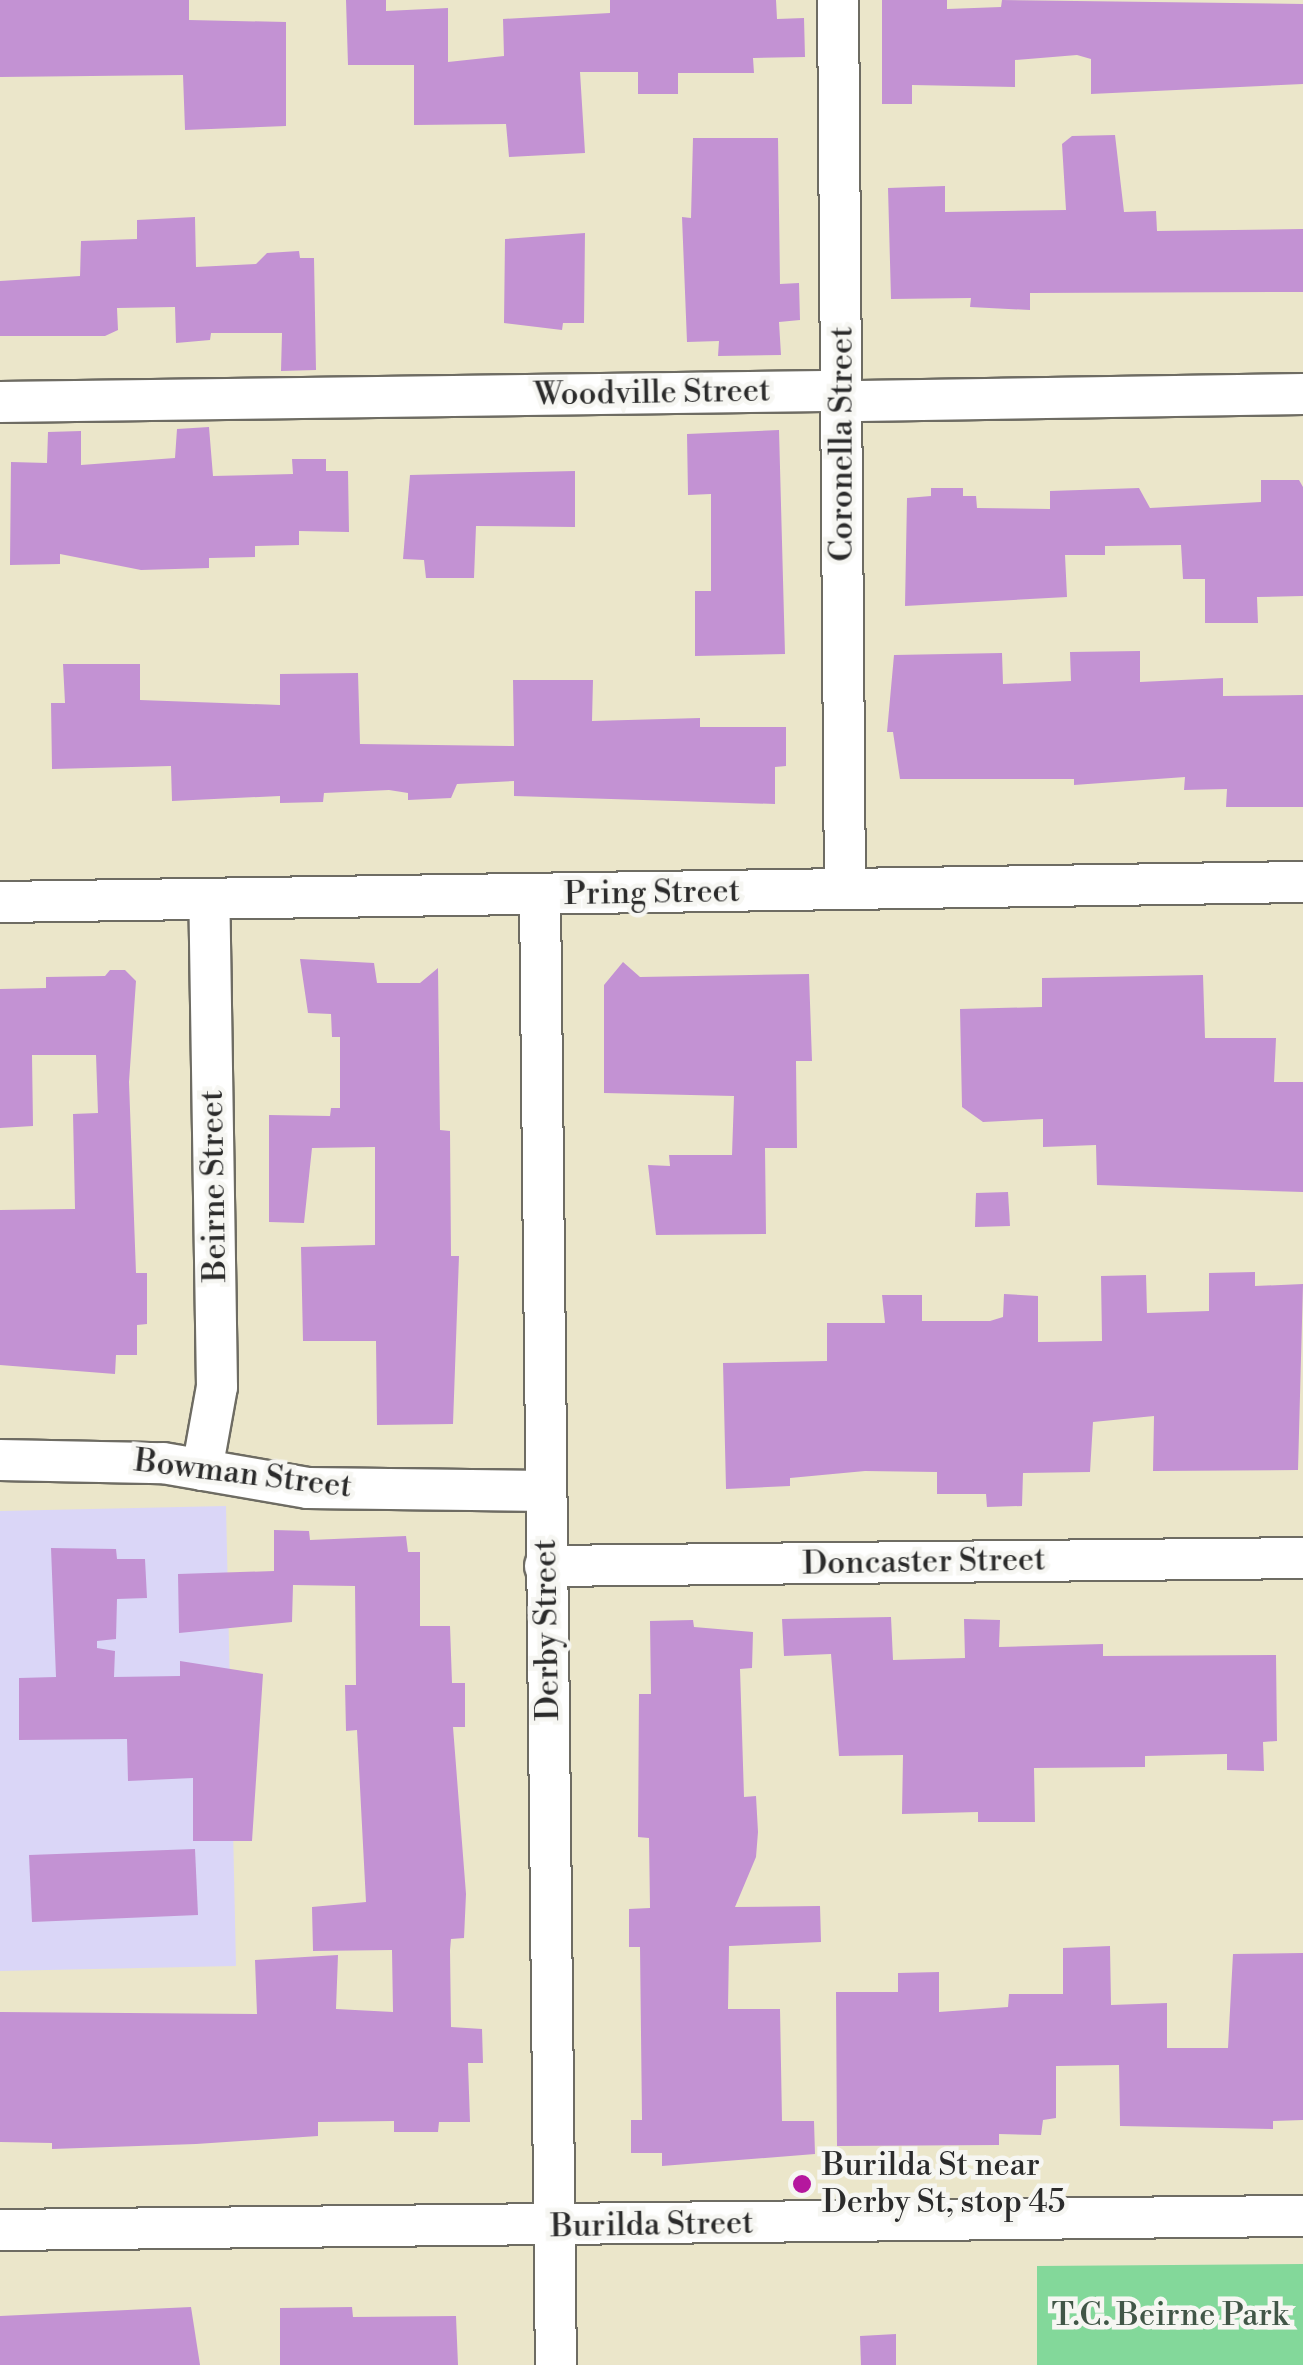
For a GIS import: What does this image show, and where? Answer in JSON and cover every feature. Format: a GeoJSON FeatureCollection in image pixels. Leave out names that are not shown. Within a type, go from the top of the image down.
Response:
{"type":"FeatureCollection","features":[{"type":"Feature","properties":{"kind":"street","name":"Coronella Street"},"geometry":{"type":"LineString","coordinates":[[838,0],[845,888]]}},
{"type":"Feature","properties":{"kind":"street","name":"Woodville Street"},"geometry":{"type":"LineString","coordinates":[[0,402],[824,391],[841,396],[1303,394]]}},
{"type":"Feature","properties":{"kind":"street","name":"Pring Street"},"geometry":{"type":"LineString","coordinates":[[0,902],[1303,882]]}},
{"type":"Feature","properties":{"kind":"street","name":"Derby Street"},"geometry":{"type":"LineString","coordinates":[[540,895],[556,2365]]}},
{"type":"Feature","properties":{"kind":"street","name":"Beirne Street"},"geometry":{"type":"LineString","coordinates":[[202,1470],[217,1386],[209,900]]}},
{"type":"Feature","properties":{"kind":"street","name":"Bowman Street"},"geometry":{"type":"LineString","coordinates":[[0,1460],[111,1459],[308,1488],[545,1491]]}},
{"type":"Feature","properties":{"kind":"street","name":"Doncaster Street"},"geometry":{"type":"LineString","coordinates":[[545,1566],[1303,1558]]}},
{"type":"Feature","properties":{"kind":"street","name":"Burilda Street"},"geometry":{"type":"LineString","coordinates":[[0,2230],[1303,2216]]}},
{"type":"Feature","properties":{"kind":"shaded area"},"geometry":{"type":"Polygon","coordinates":[[[226,1506],[236,1966],[0,1971],[0,1511],[226,1506]]]}},
{"type":"Feature","properties":{"kind":"green space","name":"T.C. Beirne Park"},"geometry":{"type":"Polygon","coordinates":[[[1303,2264],[1303,2365],[1037,2365],[1037,2266],[1303,2264]]]}},
{"type":"Feature","properties":{"kind":"building"},"geometry":{"type":"Polygon","coordinates":[[[0,0],[189,0],[189,20],[286,22],[286,126],[185,130],[183,75],[0,77],[0,0]]]}},
{"type":"Feature","properties":{"kind":"building"},"geometry":{"type":"Polygon","coordinates":[[[346,0],[386,0],[386,11],[448,8],[448,62],[504,56],[503,19],[610,13],[610,0],[776,0],[777,19],[804,18],[805,57],[753,58],[754,73],[678,73],[678,94],[638,94],[638,72],[580,72],[585,153],[509,157],[506,124],[414,125],[414,65],[348,65],[346,0]]]}},
{"type":"Feature","properties":{"kind":"building"},"geometry":{"type":"Polygon","coordinates":[[[882,0],[947,0],[947,9],[1001,7],[1002,0],[1303,4],[1303,84],[1091,94],[1091,59],[1077,55],[1015,60],[1015,87],[912,85],[912,104],[882,104],[882,0]]]}},
{"type":"Feature","properties":{"kind":"building"},"geometry":{"type":"Polygon","coordinates":[[[1115,135],[1124,212],[1156,211],[1157,231],[1303,229],[1303,292],[1030,293],[1030,310],[970,307],[971,298],[891,299],[888,188],[945,186],[945,212],[1066,210],[1062,144],[1072,136],[1115,135]]]}},
{"type":"Feature","properties":{"kind":"building"},"geometry":{"type":"Polygon","coordinates":[[[693,138],[778,138],[780,284],[799,283],[800,320],[779,322],[781,355],[718,356],[719,341],[687,342],[682,217],[691,218],[693,138]]]}},
{"type":"Feature","properties":{"kind":"building"},"geometry":{"type":"Polygon","coordinates":[[[195,217],[196,267],[256,264],[267,253],[299,251],[300,258],[314,258],[316,370],[281,371],[282,333],[211,333],[210,340],[176,343],[175,307],[117,308],[118,330],[105,336],[0,336],[0,281],[80,276],[81,241],[137,239],[137,220],[195,217]]]}},
{"type":"Feature","properties":{"kind":"building"},"geometry":{"type":"Polygon","coordinates":[[[585,233],[584,323],[563,323],[562,330],[504,323],[505,239],[585,233]]]}},
{"type":"Feature","properties":{"kind":"building"},"geometry":{"type":"Polygon","coordinates":[[[209,427],[213,476],[293,474],[292,459],[326,459],[326,471],[348,471],[349,532],[299,531],[299,545],[255,546],[255,557],[209,558],[209,568],[141,570],[60,554],[60,564],[10,565],[11,462],[47,463],[48,432],[81,431],[81,465],[175,458],[177,429],[209,427]]]}},
{"type":"Feature","properties":{"kind":"building"},"geometry":{"type":"Polygon","coordinates":[[[779,430],[785,654],[695,656],[695,591],[711,591],[711,494],[688,495],[687,434],[779,430]]]}},
{"type":"Feature","properties":{"kind":"building"},"geometry":{"type":"Polygon","coordinates":[[[575,471],[575,527],[476,526],[474,578],[426,578],[424,560],[403,559],[410,475],[575,471]]]}},
{"type":"Feature","properties":{"kind":"building"},"geometry":{"type":"Polygon","coordinates":[[[1261,480],[1299,480],[1303,487],[1303,596],[1257,597],[1258,623],[1205,623],[1205,579],[1183,579],[1181,545],[1105,546],[1105,555],[1065,555],[1067,597],[905,606],[907,498],[931,496],[931,488],[963,488],[963,496],[976,496],[977,508],[1050,509],[1050,491],[1139,488],[1150,508],[1261,502],[1261,480]]]}},
{"type":"Feature","properties":{"kind":"building"},"geometry":{"type":"Polygon","coordinates":[[[1140,651],[1140,682],[1223,678],[1223,696],[1303,695],[1303,807],[1226,807],[1227,789],[1184,790],[1185,777],[1074,785],[1074,779],[900,779],[893,732],[887,732],[894,655],[1002,653],[1003,684],[1071,681],[1070,652],[1140,651]]]}},
{"type":"Feature","properties":{"kind":"building"},"geometry":{"type":"Polygon","coordinates":[[[63,664],[140,664],[140,700],[280,705],[280,674],[358,673],[360,744],[514,746],[513,680],[593,680],[592,721],[700,718],[700,727],[786,727],[786,766],[775,767],[775,804],[514,796],[514,781],[457,784],[451,798],[408,800],[408,793],[389,790],[324,793],[323,802],[280,803],[280,796],[172,801],[171,766],[52,769],[51,703],[65,703],[63,664]]]}},
{"type":"Feature","properties":{"kind":"building"},"geometry":{"type":"Polygon","coordinates":[[[300,959],[374,963],[377,983],[420,983],[438,968],[440,1130],[450,1131],[451,1256],[459,1256],[453,1424],[377,1425],[376,1341],[303,1341],[301,1247],[375,1245],[375,1147],[312,1148],[304,1223],[269,1222],[269,1115],[330,1116],[331,1108],[340,1108],[340,1037],[332,1037],[331,1014],[308,1013],[300,959]]]}},
{"type":"Feature","properties":{"kind":"building"},"geometry":{"type":"Polygon","coordinates":[[[623,962],[640,977],[809,974],[812,1061],[796,1061],[797,1148],[765,1148],[766,1234],[656,1235],[648,1165],[670,1166],[669,1155],[732,1155],[734,1096],[604,1093],[604,985],[623,962]]]}},
{"type":"Feature","properties":{"kind":"building"},"geometry":{"type":"Polygon","coordinates":[[[110,970],[125,970],[136,981],[129,1082],[136,1273],[147,1273],[147,1324],[137,1325],[137,1355],[116,1355],[115,1374],[0,1365],[0,1210],[75,1209],[73,1114],[98,1113],[96,1055],[32,1055],[33,1126],[0,1128],[0,989],[46,988],[46,977],[105,976],[110,970]]]}},
{"type":"Feature","properties":{"kind":"building"},"geometry":{"type":"Polygon","coordinates":[[[1203,975],[1205,1038],[1276,1038],[1274,1082],[1303,1082],[1303,1192],[1097,1185],[1096,1145],[1043,1147],[1043,1119],[983,1122],[962,1107],[960,1009],[1042,1007],[1042,978],[1203,975]]]}},
{"type":"Feature","properties":{"kind":"building"},"geometry":{"type":"Polygon","coordinates":[[[1008,1192],[1010,1226],[975,1227],[976,1193],[1008,1192]]]}},
{"type":"Feature","properties":{"kind":"building"},"geometry":{"type":"Polygon","coordinates":[[[1255,1272],[1255,1286],[1303,1284],[1298,1470],[1153,1471],[1154,1416],[1093,1422],[1090,1472],[1023,1473],[1022,1506],[987,1507],[986,1494],[937,1494],[937,1472],[865,1471],[790,1478],[790,1486],[726,1489],[723,1363],[827,1361],[827,1323],[885,1323],[882,1295],[922,1295],[922,1321],[990,1321],[1003,1317],[1004,1294],[1038,1296],[1038,1342],[1102,1341],[1101,1276],[1146,1275],[1147,1313],[1209,1311],[1209,1273],[1255,1272]]]}},
{"type":"Feature","properties":{"kind":"building"},"geometry":{"type":"Polygon","coordinates":[[[274,1530],[309,1531],[310,1540],[406,1536],[408,1552],[420,1552],[420,1626],[450,1626],[452,1683],[465,1683],[465,1727],[453,1727],[466,1894],[464,1938],[451,1939],[451,2027],[482,2029],[483,2063],[468,2063],[470,2122],[439,2122],[438,2132],[394,2132],[394,2121],[318,2122],[318,2136],[196,2144],[52,2149],[52,2143],[0,2142],[0,2012],[257,2014],[255,1960],[338,1955],[336,2009],[393,2012],[392,1950],[313,1951],[312,1907],[366,1902],[357,1730],[346,1731],[345,1685],[356,1685],[355,1586],[293,1585],[292,1622],[179,1633],[178,1574],[274,1571],[274,1530]]]}},
{"type":"Feature","properties":{"kind":"building"},"geometry":{"type":"Polygon","coordinates":[[[51,1548],[116,1549],[117,1559],[145,1559],[147,1598],[117,1599],[116,1639],[97,1641],[97,1648],[115,1651],[114,1677],[180,1676],[180,1661],[263,1674],[252,1841],[193,1841],[193,1778],[128,1781],[127,1739],[19,1740],[19,1678],[56,1677],[51,1548]]]}},
{"type":"Feature","properties":{"kind":"building"},"geometry":{"type":"Polygon","coordinates":[[[891,1617],[893,1660],[965,1658],[964,1619],[1000,1620],[999,1647],[1103,1644],[1103,1656],[1276,1655],[1277,1741],[1263,1742],[1264,1771],[1227,1770],[1227,1754],[1145,1756],[1145,1767],[1034,1768],[1035,1822],[978,1822],[978,1812],[902,1814],[903,1755],[839,1756],[831,1654],[784,1656],[782,1619],[891,1617]]]}},
{"type":"Feature","properties":{"kind":"building"},"geometry":{"type":"Polygon","coordinates":[[[693,1620],[694,1627],[753,1632],[752,1668],[740,1669],[744,1797],[756,1796],[758,1832],[756,1857],[735,1907],[820,1906],[821,1942],[729,1946],[728,2009],[780,2009],[782,2121],[814,2121],[815,2154],[662,2166],[662,2153],[631,2153],[631,2120],[642,2120],[640,1947],[629,1947],[629,1909],[650,1908],[649,1838],[638,1837],[639,1694],[651,1694],[650,1621],[693,1620]]]}},
{"type":"Feature","properties":{"kind":"building"},"geometry":{"type":"Polygon","coordinates":[[[195,1849],[198,1915],[32,1922],[29,1855],[195,1849]]]}},
{"type":"Feature","properties":{"kind":"building"},"geometry":{"type":"Polygon","coordinates":[[[1110,1946],[1111,2005],[1167,2003],[1167,2048],[1228,2048],[1233,1954],[1303,1953],[1303,2120],[1273,2121],[1273,2129],[1120,2126],[1119,2065],[1056,2066],[1056,2118],[1043,2120],[1041,2135],[999,2134],[999,2145],[837,2146],[836,1992],[898,1992],[898,1973],[939,1972],[939,2012],[1008,2007],[1009,1994],[1063,1994],[1063,1948],[1110,1946]]]}},
{"type":"Feature","properties":{"kind":"building"},"geometry":{"type":"Polygon","coordinates":[[[191,2307],[200,2365],[0,2365],[0,2316],[191,2307]]]}},
{"type":"Feature","properties":{"kind":"building"},"geometry":{"type":"Polygon","coordinates":[[[352,2307],[353,2317],[456,2316],[458,2365],[280,2365],[280,2308],[352,2307]]]}},
{"type":"Feature","properties":{"kind":"building"},"geometry":{"type":"Polygon","coordinates":[[[896,2334],[896,2365],[861,2365],[860,2336],[896,2334]]]}},
{"type":"Feature","properties":{"kind":"place","name":"Burilda St near Derby St, stop 45"},"geometry":{"type":"Point","coordinates":[802,2184]}}]}
